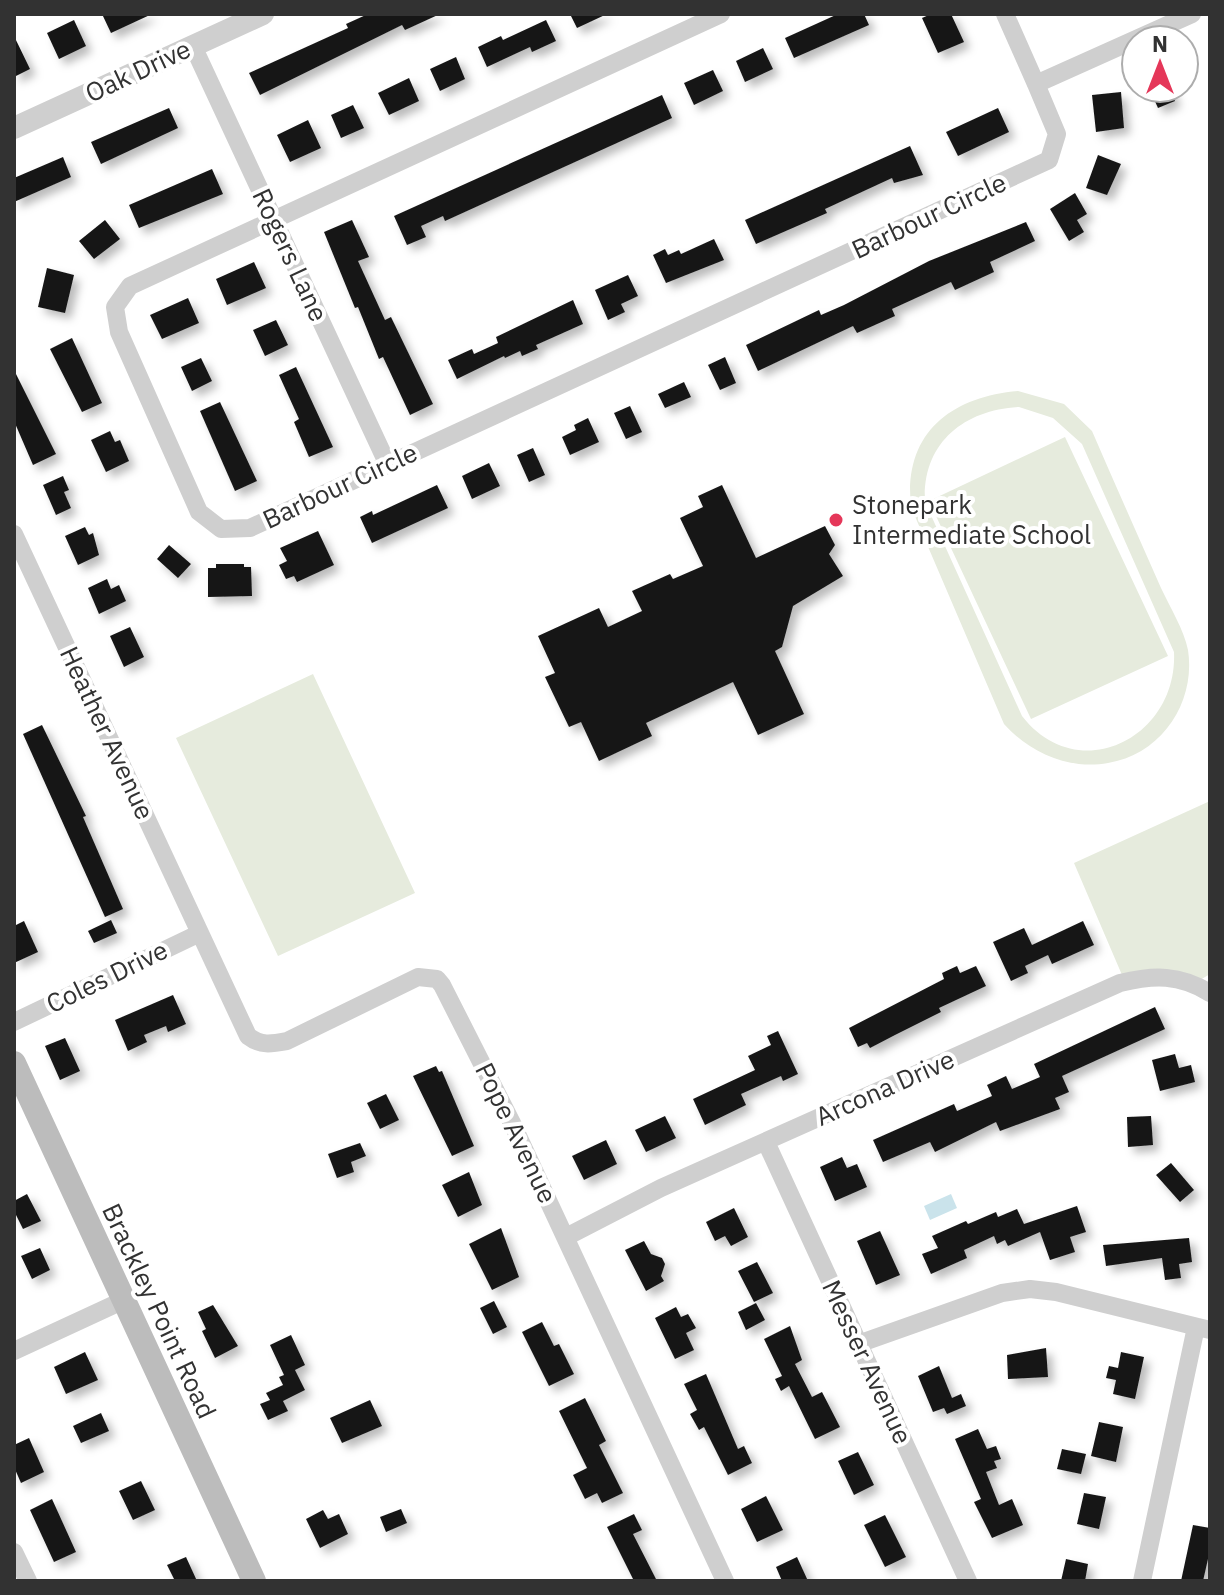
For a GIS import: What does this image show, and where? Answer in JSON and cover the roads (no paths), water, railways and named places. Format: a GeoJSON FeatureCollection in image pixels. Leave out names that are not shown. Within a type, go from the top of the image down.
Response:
{"type":"FeatureCollection","features":[{"type":"Feature","properties":{"kind":"main road","name":"Brackley Point Road"},"geometry":{"type":"LineString","coordinates":[[14,1063],[254,1581]]}},
{"type":"Feature","properties":{"kind":"street","name":"Oak Drive"},"geometry":{"type":"LineString","coordinates":[[14,128],[263,14]]}},
{"type":"Feature","properties":{"kind":"street","name":"Barbour Circle"},"geometry":{"type":"LineString","coordinates":[[721,14],[130,286],[115,307],[119,332],[199,512],[221,529],[250,528],[1049,160],[1057,134],[1005,14]]}},
{"type":"Feature","properties":{"kind":"street"},"geometry":{"type":"LineString","coordinates":[[1036,84],[1192,14]]}},
{"type":"Feature","properties":{"kind":"street","name":"Rogers Lane"},"geometry":{"type":"LineString","coordinates":[[193,46],[388,465]]}},
{"type":"Feature","properties":{"kind":"street","name":"Heather Avenue"},"geometry":{"type":"LineString","coordinates":[[14,534],[200,933]]}},
{"type":"Feature","properties":{"kind":"street","name":"Coles Drive"},"geometry":{"type":"LineString","coordinates":[[14,1022],[200,933]]}},
{"type":"Feature","properties":{"kind":"street","name":"Pope Avenue"},"geometry":{"type":"LineString","coordinates":[[200,933],[240,1024],[257,1043],[287,1041],[418,977],[437,979],[495,1086],[725,1581]]}},
{"type":"Feature","properties":{"kind":"street","name":"Arcona Drive"},"geometry":{"type":"LineString","coordinates":[[566,1237],[661,1188],[1120,983],[1159,975],[1195,983],[1210,993]]}},
{"type":"Feature","properties":{"kind":"street","name":"Messer Avenue"},"geometry":{"type":"LineString","coordinates":[[766,1142],[968,1581]]}},
{"type":"Feature","properties":{"kind":"street"},"geometry":{"type":"LineString","coordinates":[[858,1344],[1002,1293],[1030,1289],[1056,1292],[1203,1328],[1142,1581]]}},
{"type":"Feature","properties":{"kind":"street"},"geometry":{"type":"LineString","coordinates":[[14,1351],[122,1301]]}},
{"type":"Feature","properties":{"kind":"street"},"geometry":{"type":"LineString","coordinates":[[14,1552],[28,1581]]}},
{"type":"Feature","properties":{"kind":"water"},"geometry":{"type":"Polygon","coordinates":[[[951,1194],[957,1208],[930,1220],[924,1206],[951,1194]]]}},
{"type":"Feature","properties":{"kind":"place","name":"Stonepark Intermediate School"},"geometry":{"type":"Point","coordinates":[836,520]}}]}
